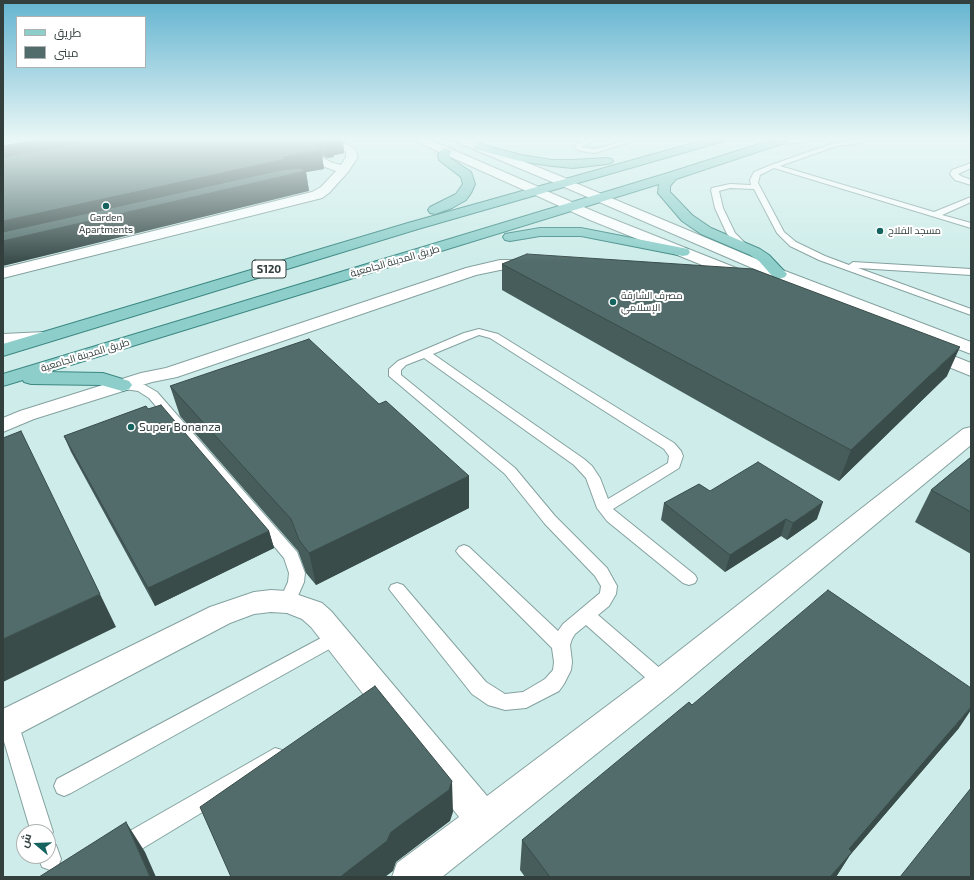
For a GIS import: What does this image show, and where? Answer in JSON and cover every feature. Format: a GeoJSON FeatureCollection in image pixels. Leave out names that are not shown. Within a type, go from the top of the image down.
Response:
{"type":"FeatureCollection","features":[{"type":"Feature","properties":{"kind":"main road"},"geometry":{"type":"LineString","coordinates":[[413,226],[424,215],[455,201],[465,193],[468,188],[469,180]]}},
{"type":"Feature","properties":{"kind":"main road","name":"S120"},"geometry":{"type":"LineString","coordinates":[[3,350],[413,226],[576,180]]}},
{"type":"Feature","properties":{"kind":"main road"},"geometry":{"type":"LineString","coordinates":[[571,206],[572,195],[580,190],[610,180]]}},
{"type":"Feature","properties":{"kind":"main road","name":"طريق المدينة الجامعية"},"geometry":{"type":"LineString","coordinates":[[7,379],[659,180]]}},
{"type":"Feature","properties":{"kind":"main road"},"geometry":{"type":"LineString","coordinates":[[669,180],[664,186],[664,193],[687,218],[706,231],[744,246],[764,258],[779,274]]}},
{"type":"Feature","properties":{"kind":"main road"},"geometry":{"type":"LineString","coordinates":[[347,275],[367,261],[391,250],[564,193],[567,187],[566,183]]}},
{"type":"Feature","properties":{"kind":"main road"},"geometry":{"type":"LineString","coordinates":[[423,252],[453,251],[514,236],[553,232],[595,234],[656,248],[683,252]]}},
{"type":"Feature","properties":{"kind":"main road"},"geometry":{"type":"LineString","coordinates":[[7,379],[103,379],[122,385]]}},
{"type":"Feature","properties":{"kind":"street"},"geometry":{"type":"LineString","coordinates":[[3,273],[312,197],[325,190],[334,180]]}},
{"type":"Feature","properties":{"kind":"street"},"geometry":{"type":"LineString","coordinates":[[512,180],[683,252],[761,288],[702,278]]}},
{"type":"Feature","properties":{"kind":"street"},"geometry":{"type":"LineString","coordinates":[[559,180],[779,274],[971,348]]}},
{"type":"Feature","properties":{"kind":"street"},"geometry":{"type":"LineString","coordinates":[[3,426],[27,415],[148,377],[170,373],[481,268],[510,264],[546,266]]}},
{"type":"Feature","properties":{"kind":"street"},"geometry":{"type":"LineString","coordinates":[[3,338],[45,337]]}},
{"type":"Feature","properties":{"kind":"street"},"geometry":{"type":"LineString","coordinates":[[912,345],[971,370]]}},
{"type":"Feature","properties":{"kind":"street"},"geometry":{"type":"LineString","coordinates":[[422,874],[484,820],[663,682],[971,434]]}},
{"type":"Feature","properties":{"kind":"street"},"geometry":{"type":"LineString","coordinates":[[5,724],[231,610],[254,603],[271,601],[287,602],[312,611],[322,619],[336,637],[375,697],[484,820]]}},
{"type":"Feature","properties":{"kind":"lane"},"geometry":{"type":"LineString","coordinates":[[754,180],[756,187],[786,238],[802,249],[838,264],[971,312]]}},
{"type":"Feature","properties":{"kind":"lane"},"geometry":{"type":"LineString","coordinates":[[820,180],[971,226]]}},
{"type":"Feature","properties":{"kind":"lane"},"geometry":{"type":"LineString","coordinates":[[744,246],[731,234],[719,208],[715,190],[730,186],[756,187]]}},
{"type":"Feature","properties":{"kind":"lane"},"geometry":{"type":"LineString","coordinates":[[935,215],[971,199]]}},
{"type":"Feature","properties":{"kind":"lane"},"geometry":{"type":"LineString","coordinates":[[838,264],[971,272]]}},
{"type":"Feature","properties":{"kind":"lane"},"geometry":{"type":"LineString","coordinates":[[397,588],[479,688],[495,699],[505,702],[526,700],[552,685],[562,670],[563,662],[561,645],[564,637],[569,629],[603,602],[608,594],[608,582],[601,572],[550,520],[510,471],[395,376],[394,373],[398,366],[473,333],[490,334],[663,442],[674,451],[676,461],[674,465],[604,508]]}},
{"type":"Feature","properties":{"kind":"lane"},"geometry":{"type":"LineString","coordinates":[[425,353],[579,462],[587,469],[593,478],[604,508],[612,517],[689,579]]}},
{"type":"Feature","properties":{"kind":"lane"},"geometry":{"type":"LineString","coordinates":[[122,385],[141,388],[153,395],[291,556],[297,573],[296,582],[287,602]]}},
{"type":"Feature","properties":{"kind":"lane"},"geometry":{"type":"LineString","coordinates":[[464,551],[561,645]]}},
{"type":"Feature","properties":{"kind":"lane"},"geometry":{"type":"LineString","coordinates":[[586,615],[663,682]]}},
{"type":"Feature","properties":{"kind":"lane"},"geometry":{"type":"LineString","coordinates":[[64,786],[336,637]]}},
{"type":"Feature","properties":{"kind":"lane"},"geometry":{"type":"LineString","coordinates":[[5,724],[39,824]]}},
{"type":"Feature","properties":{"kind":"lane"},"geometry":{"type":"LineString","coordinates":[[107,857],[288,749]]}},
{"type":"Feature","properties":{"kind":"building"},"geometry":{"type":"Polygon","coordinates":[[[3,180],[190,180],[3,221],[3,180]]]}},
{"type":"Feature","properties":{"kind":"building"},"geometry":{"type":"Polygon","coordinates":[[[236,180],[267,180],[3,241],[3,232],[236,180]]]}},
{"type":"Feature","properties":{"kind":"building"},"geometry":{"type":"Polygon","coordinates":[[[527,254],[753,269],[960,347],[851,450],[502,264],[527,254]]]}},
{"type":"Feature","properties":{"kind":"building"},"geometry":{"type":"Polygon","coordinates":[[[309,339],[379,404],[386,401],[469,476],[309,553],[299,540],[291,519],[170,386],[309,339]]]}},
{"type":"Feature","properties":{"kind":"building"},"geometry":{"type":"Polygon","coordinates":[[[161,405],[269,531],[148,588],[64,436],[146,406],[148,409],[161,405]]]}},
{"type":"Feature","properties":{"kind":"building"},"geometry":{"type":"Polygon","coordinates":[[[21,431],[100,594],[3,639],[3,438],[21,431]]]}},
{"type":"Feature","properties":{"kind":"building"},"geometry":{"type":"Polygon","coordinates":[[[971,457],[971,512],[931,490],[971,457]]]}},
{"type":"Feature","properties":{"kind":"building"},"geometry":{"type":"Polygon","coordinates":[[[758,462],[823,502],[793,523],[786,519],[730,555],[664,503],[699,484],[710,491],[758,462]]]}},
{"type":"Feature","properties":{"kind":"building"},"geometry":{"type":"Polygon","coordinates":[[[828,590],[971,688],[971,707],[849,849],[852,852],[830,877],[550,877],[522,840],[689,702],[692,705],[828,590]]]}},
{"type":"Feature","properties":{"kind":"building"},"geometry":{"type":"Polygon","coordinates":[[[375,686],[452,781],[449,790],[391,832],[387,841],[340,877],[231,877],[200,807],[375,686]]]}},
{"type":"Feature","properties":{"kind":"building"},"geometry":{"type":"Polygon","coordinates":[[[971,788],[971,877],[900,877],[971,788]]]}},
{"type":"Feature","properties":{"kind":"building"},"geometry":{"type":"Polygon","coordinates":[[[126,822],[150,877],[39,877],[126,822]]]}},
{"type":"Feature","properties":{"kind":"place","name":"Garden Apartments"},"geometry":{"type":"Point","coordinates":[106,206]}},
{"type":"Feature","properties":{"kind":"place","name":"مسجد الفلاح"},"geometry":{"type":"Point","coordinates":[880,231]}},
{"type":"Feature","properties":{"kind":"place","name":"مصرف الشارقة الإسلامي"},"geometry":{"type":"Point","coordinates":[613,302]}},
{"type":"Feature","properties":{"kind":"place","name":"Super Bonanza"},"geometry":{"type":"Point","coordinates":[131,427]}}]}
